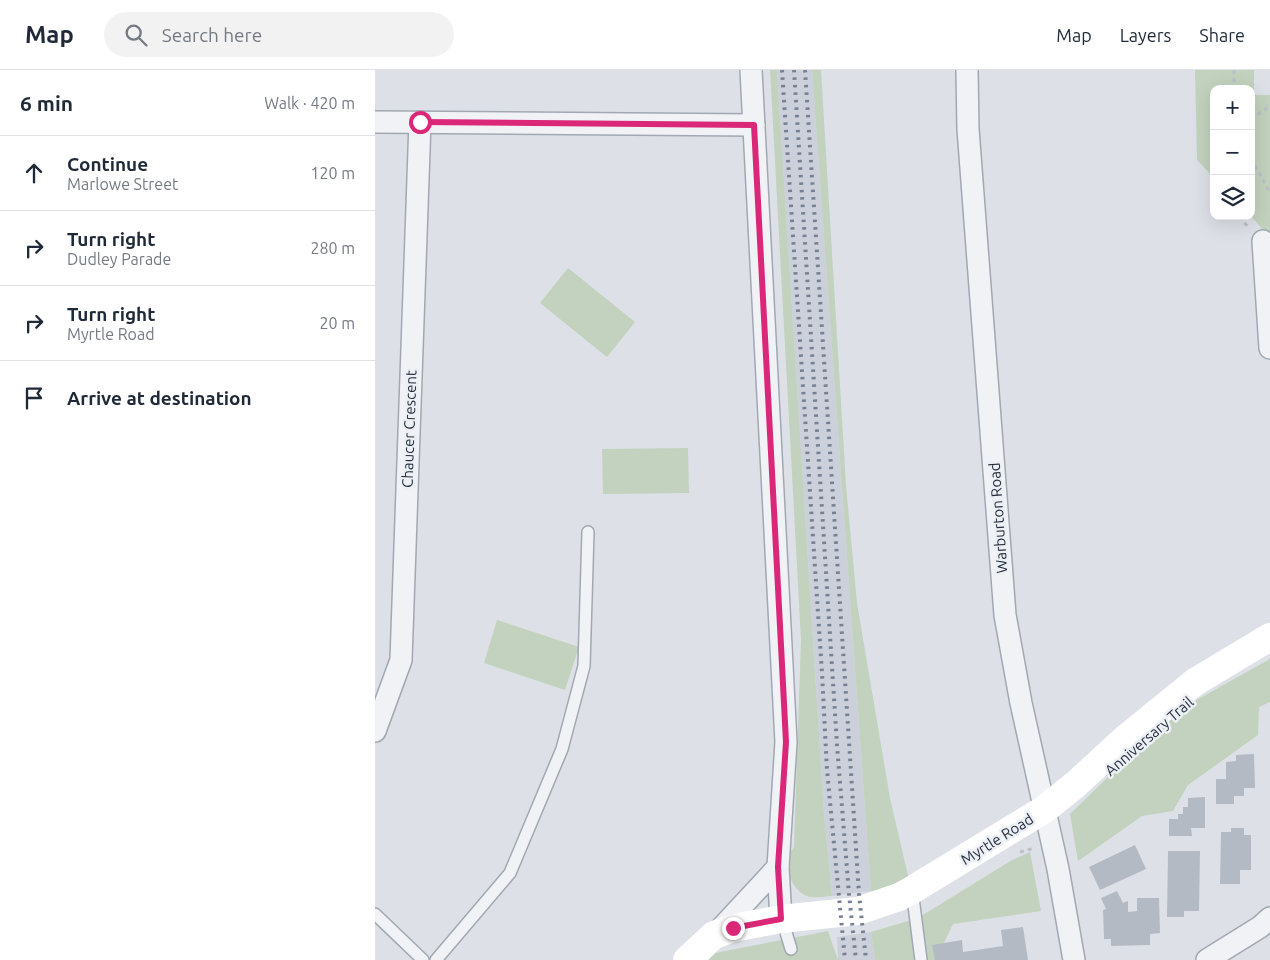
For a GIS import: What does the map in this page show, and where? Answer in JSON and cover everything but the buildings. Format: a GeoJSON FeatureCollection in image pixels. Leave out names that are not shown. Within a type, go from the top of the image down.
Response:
{"type":"FeatureCollection","features":[{"type":"Feature","properties":{"kind":"street"},"geometry":{"type":"LineString","coordinates":[[751,70],[786,742],[778,867],[781,919]]}},
{"type":"Feature","properties":{"kind":"street","name":"Warburton Road"},"geometry":{"type":"LineString","coordinates":[[967,70],[968,129],[1005,615],[1021,703],[1058,869],[1074,960]]}},
{"type":"Feature","properties":{"kind":"street"},"geometry":{"type":"LineString","coordinates":[[375,122],[754,125]]}},
{"type":"Feature","properties":{"kind":"street","name":"Chaucer Crescent"},"geometry":{"type":"LineString","coordinates":[[375,730],[401,660],[420,122]]}},
{"type":"Feature","properties":{"kind":"street"},"geometry":{"type":"LineString","coordinates":[[1263,241],[1270,348]]}},
{"type":"Feature","properties":{"kind":"street","name":"Myrtle Road"},"geometry":{"type":"LineString","coordinates":[[687,960],[714,935],[733,928],[781,919],[858,911],[899,897],[912,890],[1045,808],[1076,784],[1126,738],[1195,682],[1270,637]]}},
{"type":"Feature","properties":{"kind":"street"},"geometry":{"type":"LineString","coordinates":[[714,935],[778,867]]}},
{"type":"Feature","properties":{"kind":"street"},"geometry":{"type":"LineString","coordinates":[[1207,960],[1260,927],[1270,918]]}},
{"type":"Feature","properties":{"kind":"lane"},"geometry":{"type":"LineString","coordinates":[[436,960],[509,873],[562,749],[585,666],[588,532]]}},
{"type":"Feature","properties":{"kind":"lane"},"geometry":{"type":"LineString","coordinates":[[912,890],[921,960]]}},
{"type":"Feature","properties":{"kind":"lane"},"geometry":{"type":"LineString","coordinates":[[375,914],[423,960]]}},
{"type":"Feature","properties":{"kind":"lane"},"geometry":{"type":"LineString","coordinates":[[781,919],[791,949]]}},
{"type":"Feature","properties":{"kind":"path"},"geometry":{"type":"LineString","coordinates":[[1234,70],[1234,85]]}},
{"type":"Feature","properties":{"kind":"path"},"geometry":{"type":"LineString","coordinates":[[1255,116],[1270,106]]}},
{"type":"Feature","properties":{"kind":"path"},"geometry":{"type":"LineString","coordinates":[[1255,166],[1270,192]]}},
{"type":"Feature","properties":{"kind":"shaded area"},"geometry":{"type":"Polygon","coordinates":[[[777,70],[812,70],[871,891],[832,896],[824,814],[777,70]]]}},
{"type":"Feature","properties":{"kind":"shaded area"},"geometry":{"type":"Polygon","coordinates":[[[871,932],[875,960],[838,960],[837,937],[871,932]]]}},
{"type":"Feature","properties":{"kind":"green space"},"geometry":{"type":"Polygon","coordinates":[[[770,70],[777,70],[824,814],[832,896],[817,897],[806,895],[796,888],[790,877],[785,860],[794,847],[801,640],[770,70]]]}},
{"type":"Feature","properties":{"kind":"green space"},"geometry":{"type":"Polygon","coordinates":[[[812,70],[821,70],[846,485],[857,603],[890,798],[909,880],[880,892],[871,891],[812,70]]]}},
{"type":"Feature","properties":{"kind":"green space"},"geometry":{"type":"Polygon","coordinates":[[[1195,70],[1254,70],[1254,85],[1210,85],[1210,174],[1197,160],[1195,70]]]}},
{"type":"Feature","properties":{"kind":"green space"},"geometry":{"type":"Polygon","coordinates":[[[1255,95],[1270,95],[1270,238],[1254,220],[1255,95]]]}},
{"type":"Feature","properties":{"kind":"green space"},"geometry":{"type":"Polygon","coordinates":[[[568,268],[635,322],[607,357],[540,303],[568,268]]]}},
{"type":"Feature","properties":{"kind":"green space"},"geometry":{"type":"Polygon","coordinates":[[[688,448],[689,493],[603,494],[602,449],[688,448]]]}},
{"type":"Feature","properties":{"kind":"green space"},"geometry":{"type":"Polygon","coordinates":[[[497,620],[579,647],[565,690],[484,663],[497,620]]]}},
{"type":"Feature","properties":{"kind":"green space"},"geometry":{"type":"Polygon","coordinates":[[[1270,659],[1270,702],[1259,707],[1258,735],[1188,785],[1173,811],[1142,816],[1078,861],[1070,814],[1175,712],[1270,659]]]}},
{"type":"Feature","properties":{"kind":"green space"},"geometry":{"type":"Polygon","coordinates":[[[1030,852],[1041,911],[953,924],[936,960],[875,960],[871,932],[918,918],[1012,860],[1030,852]]]}},
{"type":"Feature","properties":{"kind":"green space"},"geometry":{"type":"Polygon","coordinates":[[[828,931],[838,960],[709,960],[715,953],[828,931]]]}},
{"type":"Feature","properties":{"kind":"railway"},"geometry":{"type":"LineString","coordinates":[[782,70],[827,770],[845,960]]}},
{"type":"Feature","properties":{"kind":"railway"},"geometry":{"type":"LineString","coordinates":[[794,70],[837,745],[856,960]]}},
{"type":"Feature","properties":{"kind":"railway"},"geometry":{"type":"LineString","coordinates":[[805,70],[859,894],[866,960]]}},
{"type":"Feature","properties":{"kind":"route"},"geometry":{"type":"LineString","coordinates":[[420,122],[754,125],[786,742],[778,867],[781,919],[733,928]]}}]}
